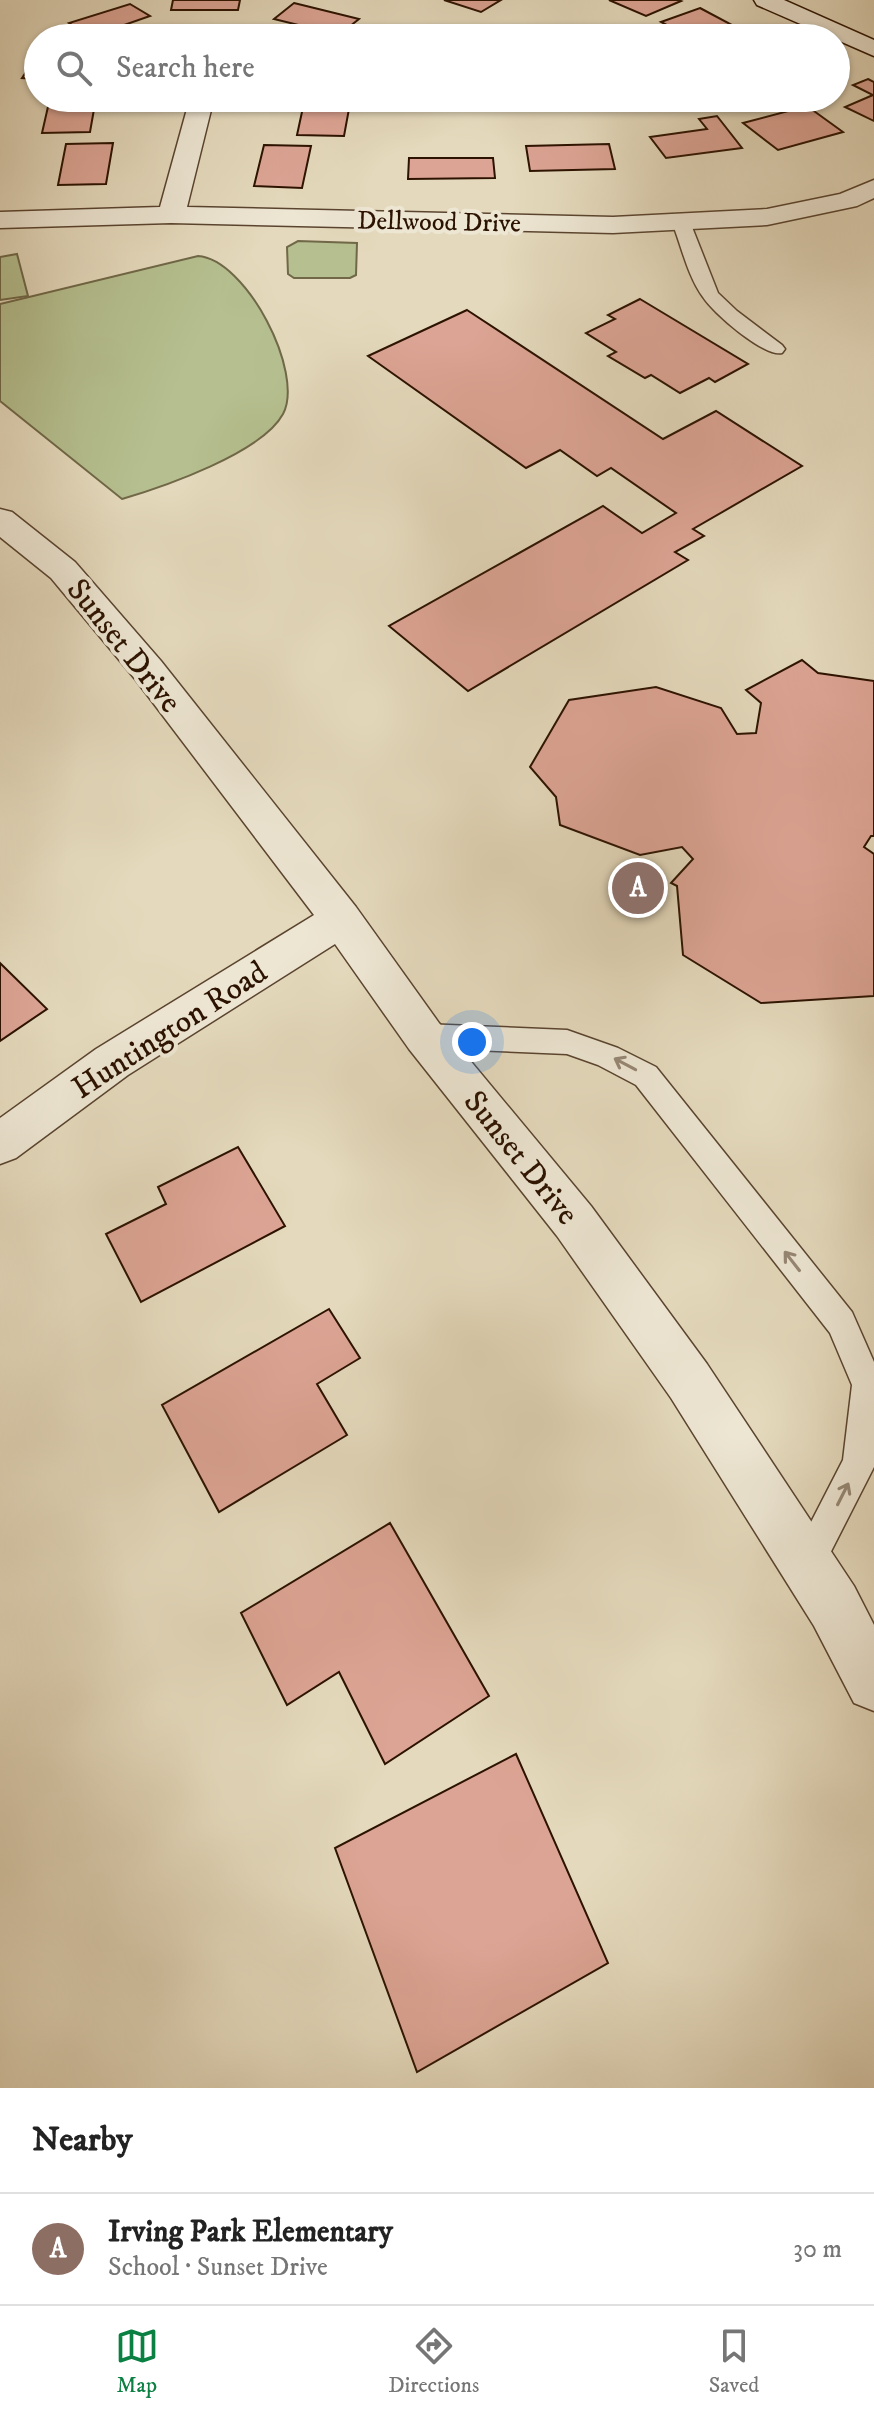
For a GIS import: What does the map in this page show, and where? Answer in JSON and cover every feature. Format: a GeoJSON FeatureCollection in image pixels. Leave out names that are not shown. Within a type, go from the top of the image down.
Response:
{"type":"FeatureCollection","features":[{"type":"Feature","properties":{"kind":"street"},"geometry":{"type":"LineString","coordinates":[[765,0],[818,24]]}},
{"type":"Feature","properties":{"kind":"street"},"geometry":{"type":"LineString","coordinates":[[850,38],[874,49]]}},
{"type":"Feature","properties":{"kind":"street"},"geometry":{"type":"LineString","coordinates":[[171,215],[198,112]]}},
{"type":"Feature","properties":{"kind":"street","name":"Dellwood Drive"},"geometry":{"type":"LineString","coordinates":[[0,220],[171,215],[613,225],[767,217],[848,200],[874,188]]}},
{"type":"Feature","properties":{"kind":"street","name":"Sunset Drive"},"geometry":{"type":"LineString","coordinates":[[0,520],[72,580],[148,670],[341,919],[424,1036],[574,1221],[689,1381],[807,1563],[874,1683]]}},
{"type":"Feature","properties":{"kind":"street","name":"Huntington Road"},"geometry":{"type":"LineString","coordinates":[[0,1144],[112,1062],[341,919]]}},
{"type":"Feature","properties":{"kind":"lane"},"geometry":{"type":"LineString","coordinates":[[681,222],[710,295],[730,315],[775,349]]}},
{"type":"Feature","properties":{"kind":"lane"},"geometry":{"type":"LineString","coordinates":[[424,1036],[567,1042],[608,1056],[646,1076],[841,1323],[868,1385],[859,1463],[807,1563]]}},
{"type":"Feature","properties":{"kind":"green space"},"geometry":{"type":"Polygon","coordinates":[[[298,241],[357,243],[356,275],[350,278],[294,278],[288,274],[287,247],[298,241]]]}},
{"type":"Feature","properties":{"kind":"green space"},"geometry":{"type":"Polygon","coordinates":[[[17,254],[28,296],[0,300],[0,257],[17,254]]]}},
{"type":"Feature","properties":{"kind":"green space"},"geometry":{"type":"Polygon","coordinates":[[[198,256],[216,262],[235,276],[267,321],[286,372],[288,396],[283,414],[272,428],[234,455],[185,477],[122,499],[0,401],[0,304],[198,256]]]}},
{"type":"Feature","properties":{"kind":"building"},"geometry":{"type":"Polygon","coordinates":[[[173,0],[240,0],[238,10],[171,10],[173,0]]]}},
{"type":"Feature","properties":{"kind":"building"},"geometry":{"type":"Polygon","coordinates":[[[444,0],[501,0],[481,12],[444,0]]]}},
{"type":"Feature","properties":{"kind":"building"},"geometry":{"type":"Polygon","coordinates":[[[609,0],[678,0],[681,1],[646,16],[609,0]]]}},
{"type":"Feature","properties":{"kind":"building"},"geometry":{"type":"Polygon","coordinates":[[[294,3],[359,19],[353,24],[294,24],[274,19],[294,3]]]}},
{"type":"Feature","properties":{"kind":"building"},"geometry":{"type":"Polygon","coordinates":[[[130,4],[150,16],[127,24],[69,23],[130,4]]]}},
{"type":"Feature","properties":{"kind":"building"},"geometry":{"type":"Polygon","coordinates":[[[700,8],[730,24],[665,24],[661,22],[700,8]]]}},
{"type":"Feature","properties":{"kind":"building"},"geometry":{"type":"Polygon","coordinates":[[[868,79],[874,82],[874,121],[850,109],[850,105],[873,95],[853,85],[868,79]]]}},
{"type":"Feature","properties":{"kind":"building"},"geometry":{"type":"Polygon","coordinates":[[[47,112],[94,112],[90,132],[42,133],[47,112]]]}},
{"type":"Feature","properties":{"kind":"building"},"geometry":{"type":"Polygon","coordinates":[[[302,112],[348,112],[344,136],[297,135],[302,112]]]}},
{"type":"Feature","properties":{"kind":"building"},"geometry":{"type":"Polygon","coordinates":[[[784,112],[815,112],[843,132],[778,150],[743,123],[784,112]]]}},
{"type":"Feature","properties":{"kind":"building"},"geometry":{"type":"Polygon","coordinates":[[[717,116],[742,148],[666,158],[650,137],[707,129],[699,119],[717,116]]]}},
{"type":"Feature","properties":{"kind":"building"},"geometry":{"type":"Polygon","coordinates":[[[113,143],[106,184],[58,185],[66,144],[113,143]]]}},
{"type":"Feature","properties":{"kind":"building"},"geometry":{"type":"Polygon","coordinates":[[[609,144],[615,169],[530,171],[526,146],[609,144]]]}},
{"type":"Feature","properties":{"kind":"building"},"geometry":{"type":"Polygon","coordinates":[[[264,145],[311,146],[302,188],[254,186],[264,145]]]}},
{"type":"Feature","properties":{"kind":"building"},"geometry":{"type":"Polygon","coordinates":[[[409,158],[493,158],[495,178],[408,179],[409,158]]]}},
{"type":"Feature","properties":{"kind":"building"},"geometry":{"type":"Polygon","coordinates":[[[640,299],[748,364],[715,382],[709,378],[680,393],[651,375],[645,378],[608,356],[616,352],[586,333],[615,319],[608,315],[640,299]]]}},
{"type":"Feature","properties":{"kind":"building"},"geometry":{"type":"Polygon","coordinates":[[[467,310],[663,439],[716,411],[802,466],[693,529],[704,536],[675,552],[688,560],[468,691],[389,626],[603,506],[642,533],[676,513],[611,468],[597,476],[560,450],[526,468],[368,356],[467,310]]]}},
{"type":"Feature","properties":{"kind":"building"},"geometry":{"type":"Polygon","coordinates":[[[802,660],[818,673],[874,681],[874,836],[864,847],[874,854],[874,996],[761,1003],[683,955],[677,886],[671,883],[693,859],[682,847],[640,855],[560,825],[556,797],[530,767],[569,700],[656,687],[721,708],[737,734],[756,733],[761,703],[746,690],[802,660]]]}},
{"type":"Feature","properties":{"kind":"building"},"geometry":{"type":"Polygon","coordinates":[[[0,963],[47,1009],[0,1041],[0,963]]]}},
{"type":"Feature","properties":{"kind":"building"},"geometry":{"type":"Polygon","coordinates":[[[238,1147],[285,1226],[141,1302],[106,1234],[166,1204],[158,1187],[238,1147]]]}},
{"type":"Feature","properties":{"kind":"building"},"geometry":{"type":"Polygon","coordinates":[[[329,1309],[360,1358],[317,1384],[347,1435],[219,1512],[162,1405],[329,1309]]]}},
{"type":"Feature","properties":{"kind":"building"},"geometry":{"type":"Polygon","coordinates":[[[390,1523],[489,1696],[385,1764],[339,1672],[287,1705],[241,1613],[390,1523]]]}},
{"type":"Feature","properties":{"kind":"building"},"geometry":{"type":"Polygon","coordinates":[[[516,1754],[608,1963],[417,2072],[335,1848],[516,1754]]]}},
{"type":"Feature","properties":{"kind":"place","name":"Irving Park Elementary"},"geometry":{"type":"Point","coordinates":[638,888]}}]}
